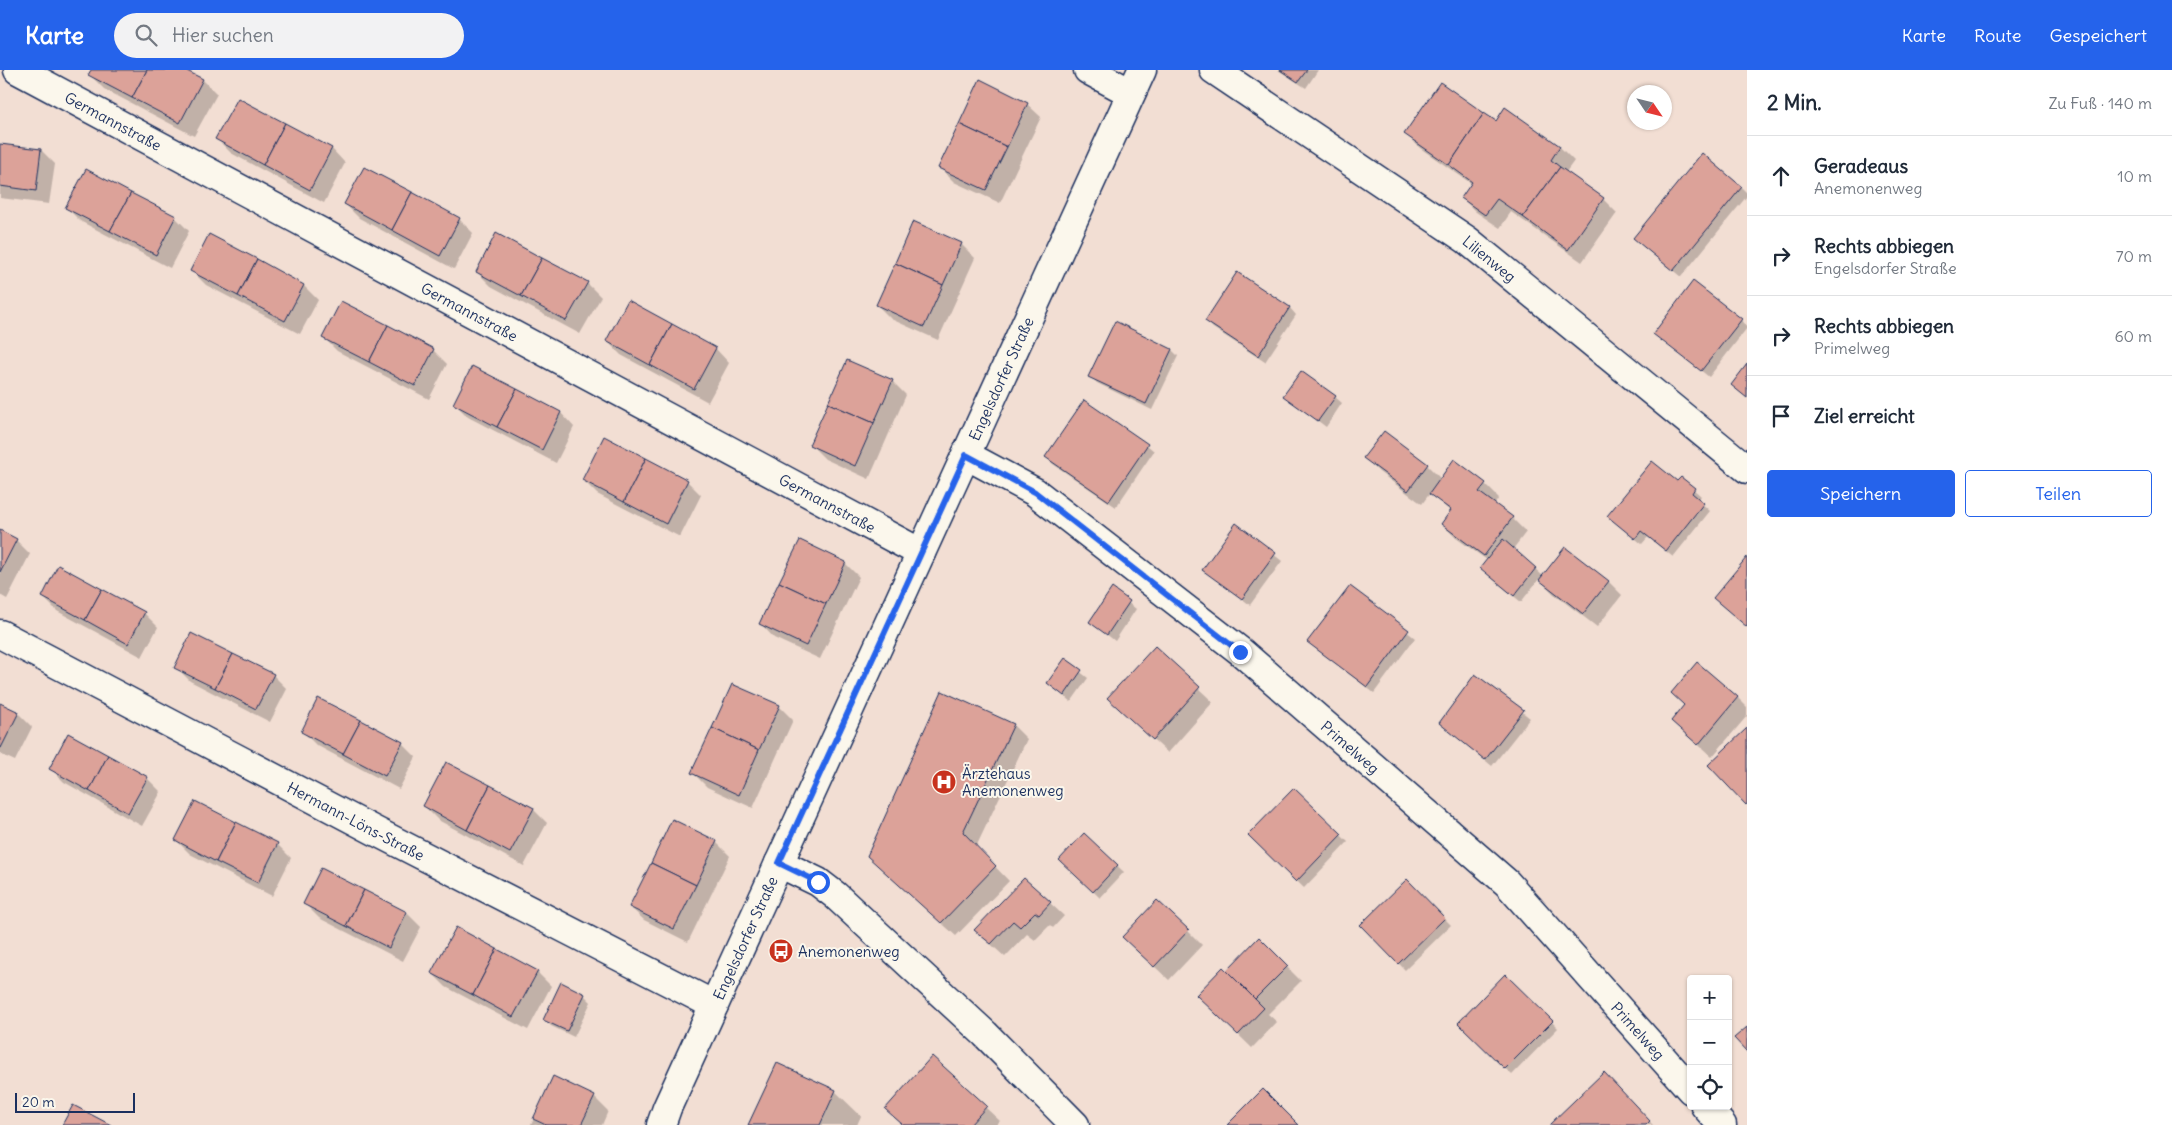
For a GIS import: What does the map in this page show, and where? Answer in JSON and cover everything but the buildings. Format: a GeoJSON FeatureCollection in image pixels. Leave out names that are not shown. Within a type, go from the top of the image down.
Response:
{"type":"FeatureCollection","features":[{"type":"Feature","properties":{"kind":"street","name":"Germannstraße"},"geometry":{"type":"LineString","coordinates":[[18,70],[921,553]]}},
{"type":"Feature","properties":{"kind":"street"},"geometry":{"type":"LineString","coordinates":[[1088,70],[1136,81]]}},
{"type":"Feature","properties":{"kind":"street","name":"Lilienweg"},"geometry":{"type":"LineString","coordinates":[[1214,70],[1467,240],[1747,469]]}},
{"type":"Feature","properties":{"kind":"street","name":"Engelsdorfer Straße"},"geometry":{"type":"LineString","coordinates":[[661,1125],[714,1004],[1136,81]]}},
{"type":"Feature","properties":{"kind":"street","name":"Primelweg"},"geometry":{"type":"LineString","coordinates":[[966,455],[1035,492],[1240,652],[1507,882],[1687,1085]]}},
{"type":"Feature","properties":{"kind":"street","name":"Hermann-Löns-Straße"},"geometry":{"type":"LineString","coordinates":[[0,634],[375,831],[714,1004]]}},
{"type":"Feature","properties":{"kind":"street"},"geometry":{"type":"LineString","coordinates":[[779,863],[818,882],[836,895],[985,1034],[1074,1125]]}},
{"type":"Feature","properties":{"kind":"street"},"geometry":{"type":"LineString","coordinates":[[1709,1110],[1722,1125]]}},
{"type":"Feature","properties":{"kind":"place","name":"Ärztehaus Anemonenweg"},"geometry":{"type":"Point","coordinates":[944,782]}},
{"type":"Feature","properties":{"kind":"place","name":"Anemonenweg"},"geometry":{"type":"Point","coordinates":[781,951]}},
{"type":"Feature","properties":{"kind":"route"},"geometry":{"type":"LineString","coordinates":[[818,882],[779,863],[966,455],[1035,492],[1240,652]]}}]}
